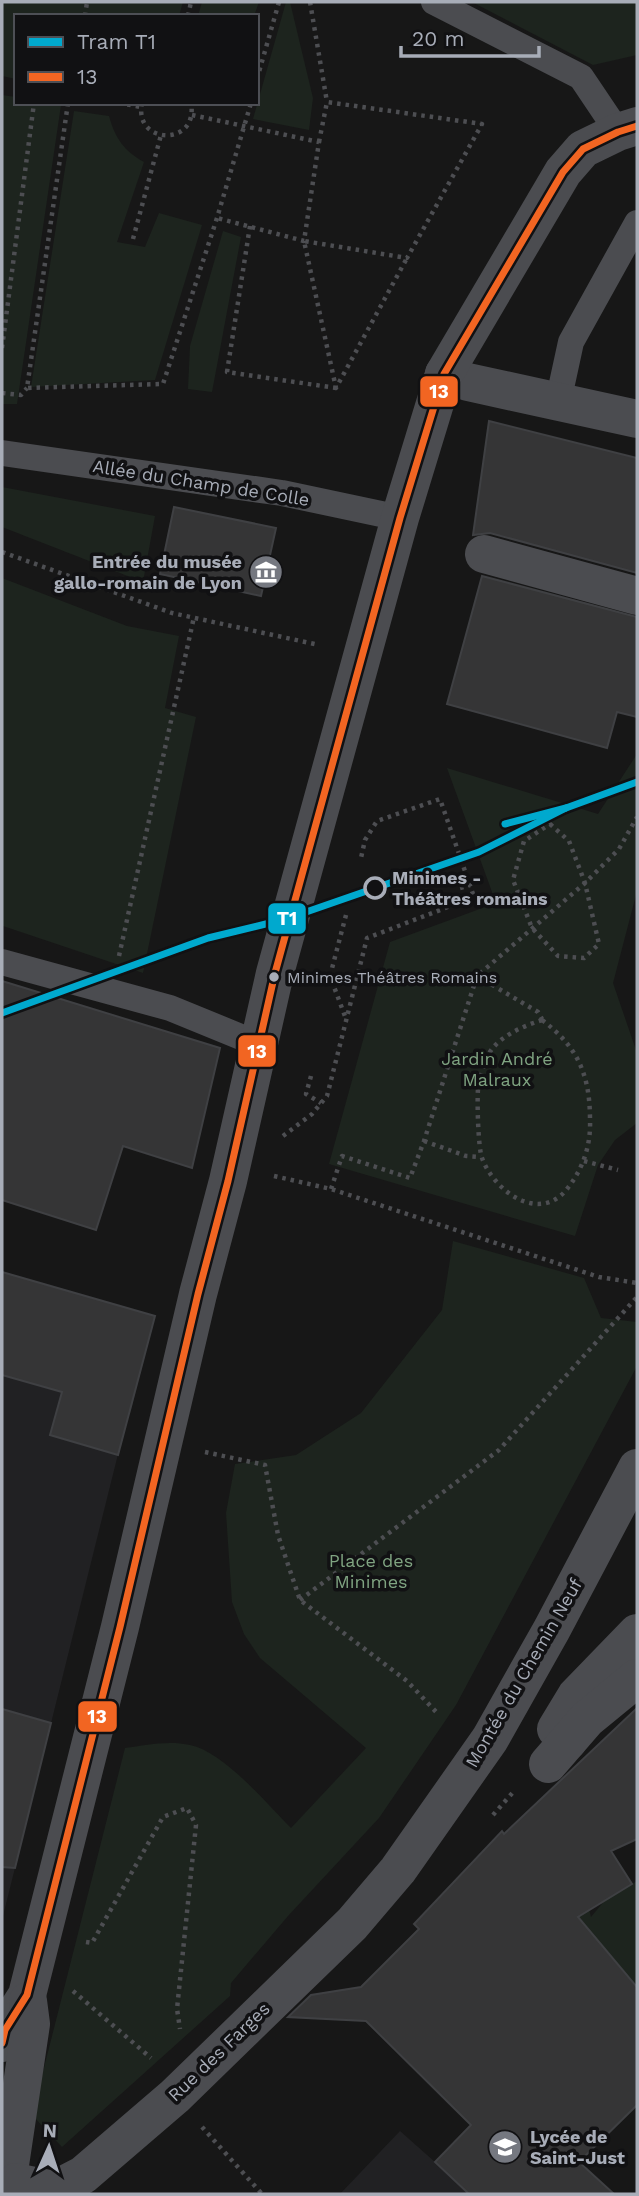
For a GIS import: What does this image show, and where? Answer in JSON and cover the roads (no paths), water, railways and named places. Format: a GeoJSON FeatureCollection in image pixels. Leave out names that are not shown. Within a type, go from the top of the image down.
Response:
{"type":"FeatureCollection","features":[{"type":"Feature","properties":{"kind":"street"},"geometry":{"type":"LineString","coordinates":[[2,2043],[5,2030],[27,1995],[109,1674],[195,1306],[249,1170],[258,1044],[275,973],[400,518],[444,374],[563,172],[583,149],[628,129]]}},
{"type":"Feature","properties":{"kind":"street"},"geometry":{"type":"LineString","coordinates":[[444,374],[637,419]]}},
{"type":"Feature","properties":{"kind":"street"},"geometry":{"type":"LineString","coordinates":[[484,554],[637,596]]}},
{"type":"Feature","properties":{"kind":"street","name":"Montée du Chemin Neuf"},"geometry":{"type":"LineString","coordinates":[[398,1870],[490,1739],[637,1468]]}},
{"type":"Feature","properties":{"kind":"street"},"geometry":{"type":"LineString","coordinates":[[637,1633],[576,1696],[556,1729],[558,1752],[587,1719],[637,1678]]}},
{"type":"Feature","properties":{"kind":"street","name":"Rue des Farges"},"geometry":{"type":"LineString","coordinates":[[10,2175],[54,2190],[83,2175],[211,2062],[352,1924],[398,1870]]}},
{"type":"Feature","properties":{"kind":"street"},"geometry":{"type":"LineString","coordinates":[[10,2175],[32,2024],[27,1995]]}},
{"type":"Feature","properties":{"kind":"lane"},"geometry":{"type":"LineString","coordinates":[[434,2],[581,77],[628,129]]}},
{"type":"Feature","properties":{"kind":"lane"},"geometry":{"type":"LineString","coordinates":[[558,402],[571,342],[637,223]]}},
{"type":"Feature","properties":{"kind":"lane","name":"Allée du Champ de Colle"},"geometry":{"type":"LineString","coordinates":[[2,453],[282,493],[400,518]]}},
{"type":"Feature","properties":{"kind":"lane"},"geometry":{"type":"LineString","coordinates":[[2,962],[170,1008],[258,1044]]}},
{"type":"Feature","properties":{"kind":"tram line","name":"T1"},"geometry":{"type":"LineString","coordinates":[[505,824],[566,808],[637,782]]}},
{"type":"Feature","properties":{"kind":"tram line","name":"T1"},"geometry":{"type":"LineString","coordinates":[[2,1013],[208,938],[286,919],[479,852],[566,808]]}},
{"type":"Feature","properties":{"kind":"place","name":"Entrée du musée gallo-romain de Lyon"},"geometry":{"type":"Point","coordinates":[266,572]}},
{"type":"Feature","properties":{"kind":"place","name":"Minimes - Théâtres romains"},"geometry":{"type":"Point","coordinates":[375,888]}},
{"type":"Feature","properties":{"kind":"place","name":"Minimes Théâtres Romains"},"geometry":{"type":"Point","coordinates":[274,977]}},
{"type":"Feature","properties":{"kind":"place","name":"Lycée de Saint-Just"},"geometry":{"type":"Point","coordinates":[505,2147]}},
{"type":"Feature","properties":{"kind":"park label","name":"Jardin André Malraux"},"geometry":{"type":"Point","coordinates":[497,1069]}},
{"type":"Feature","properties":{"kind":"park label","name":"Place des Minimes"},"geometry":{"type":"Point","coordinates":[371,1571]}}]}
